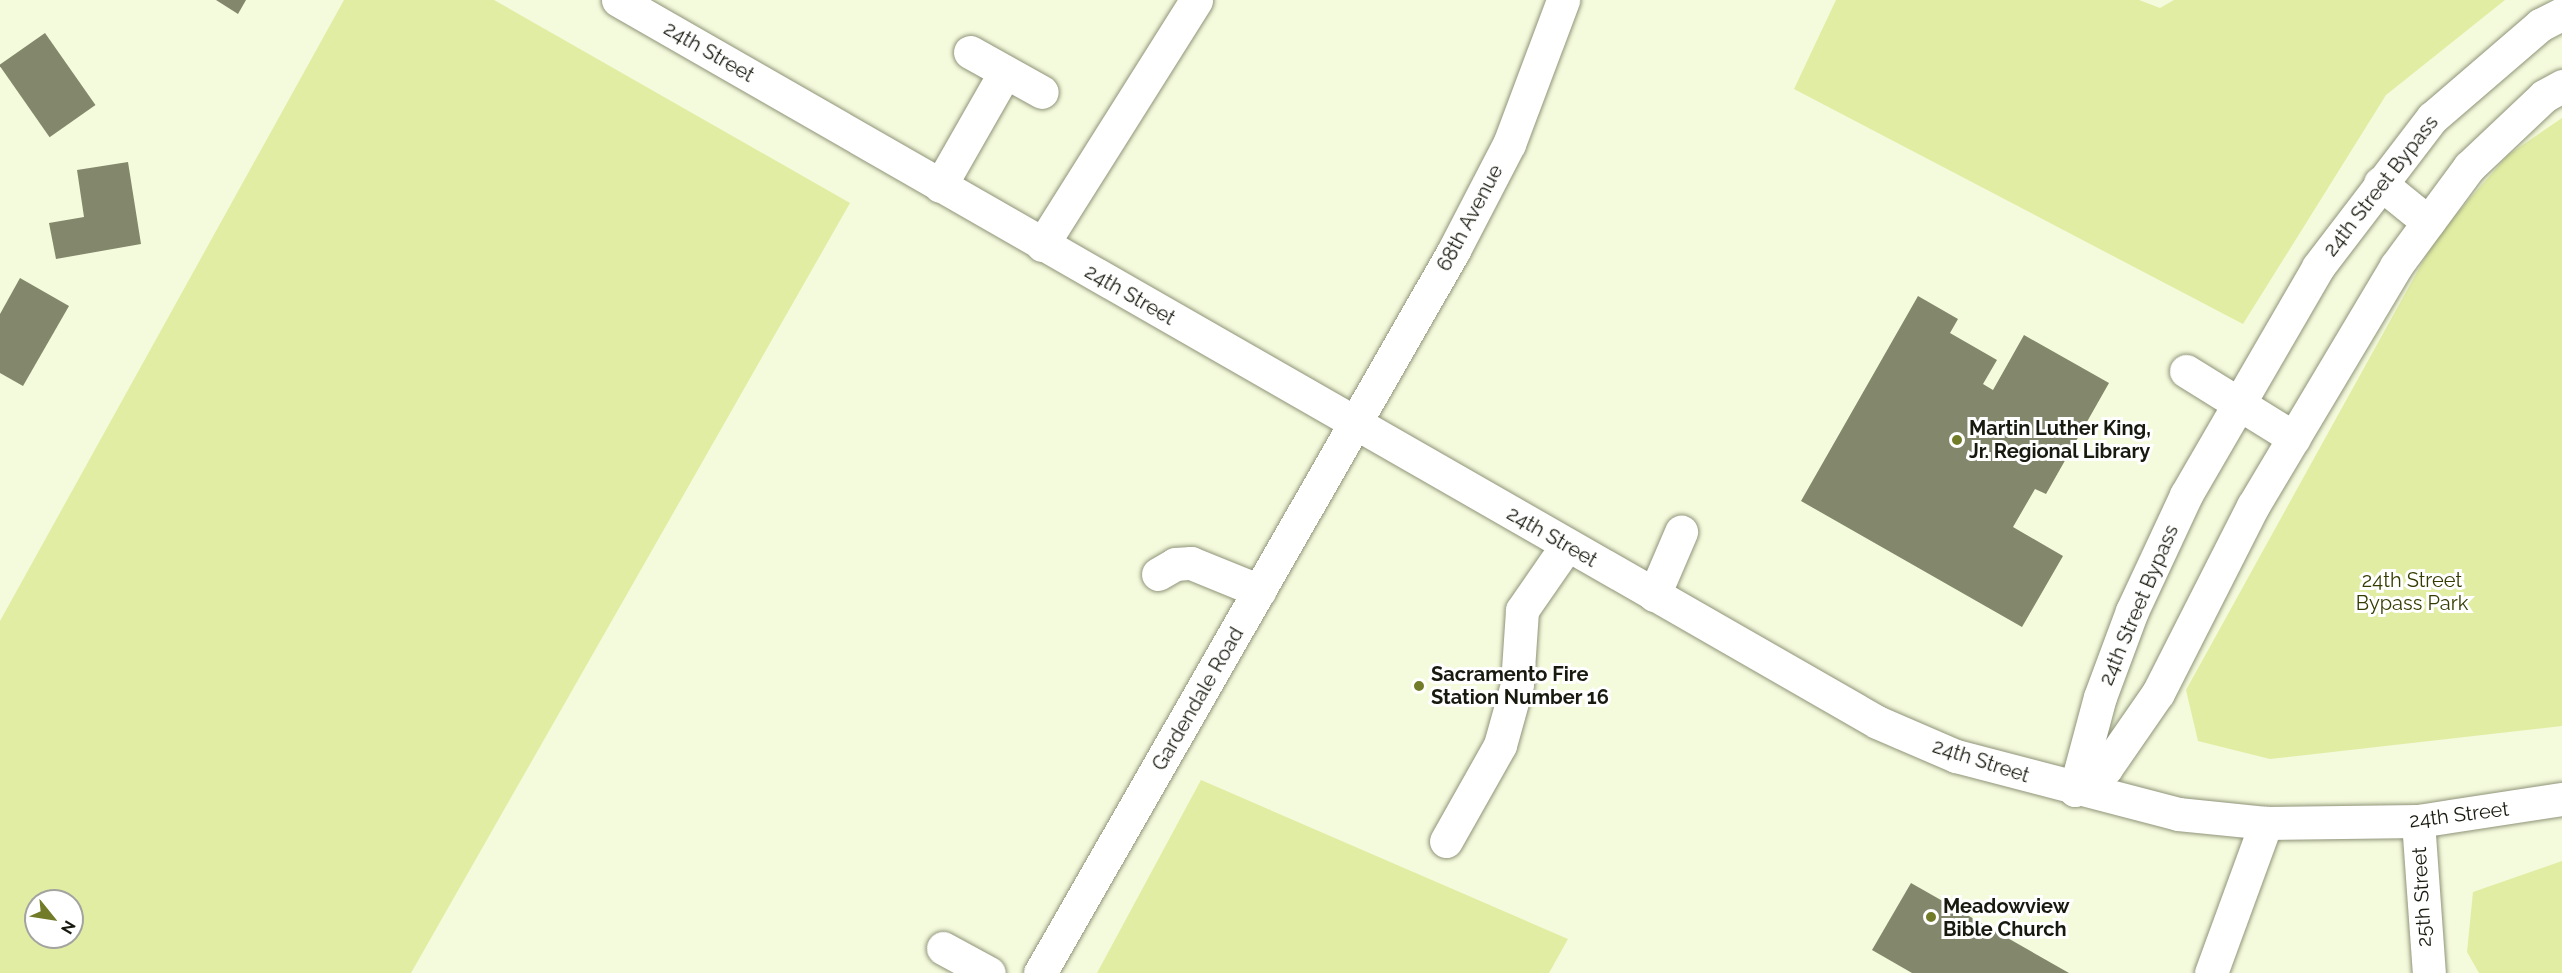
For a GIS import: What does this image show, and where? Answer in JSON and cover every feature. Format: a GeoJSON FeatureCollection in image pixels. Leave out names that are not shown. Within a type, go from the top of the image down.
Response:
{"type":"FeatureCollection","features":[{"type":"Feature","properties":{"kind":"street","name":"24th Street"},"geometry":{"type":"LineString","coordinates":[[618,0],[1877,722],[1956,756],[2075,790],[2178,814],[2266,823],[2418,821],[2562,799]]}},
{"type":"Feature","properties":{"kind":"street"},"geometry":{"type":"LineString","coordinates":[[1042,244],[1196,0]]}},
{"type":"Feature","properties":{"kind":"street","name":"68th Avenue"},"geometry":{"type":"LineString","coordinates":[[1355,424],[1454,250],[1509,144],[1563,0]]}},
{"type":"Feature","properties":{"kind":"street","name":"24th Street Bypass"},"geometry":{"type":"LineString","coordinates":[[2075,790],[2100,697],[2132,611],[2186,495],[2318,267],[2380,183],[2432,118],[2540,25],[2562,14]]}},
{"type":"Feature","properties":{"kind":"street"},"geometry":{"type":"LineString","coordinates":[[970,52],[1042,92]]}},
{"type":"Feature","properties":{"kind":"street"},"geometry":{"type":"LineString","coordinates":[[940,186],[1005,72]]}},
{"type":"Feature","properties":{"kind":"street"},"geometry":{"type":"LineString","coordinates":[[2075,790],[2106,768],[2158,693],[2253,506],[2396,267],[2469,167],[2544,96],[2562,86]]}},
{"type":"Feature","properties":{"kind":"street"},"geometry":{"type":"LineString","coordinates":[[2380,183],[2428,222]]}},
{"type":"Feature","properties":{"kind":"street"},"geometry":{"type":"LineString","coordinates":[[2186,371],[2240,402],[2294,438]]}},
{"type":"Feature","properties":{"kind":"street","name":"Gardendale Road"},"geometry":{"type":"LineString","coordinates":[[1040,973],[1355,424]]}},
{"type":"Feature","properties":{"kind":"street"},"geometry":{"type":"LineString","coordinates":[[1654,595],[1681,532]]}},
{"type":"Feature","properties":{"kind":"street"},"geometry":{"type":"LineString","coordinates":[[1446,841],[1500,745],[1517,684],[1522,610],[1567,545]]}},
{"type":"Feature","properties":{"kind":"street"},"geometry":{"type":"LineString","coordinates":[[1158,574],[1175,564],[1191,563],[1260,591]]}},
{"type":"Feature","properties":{"kind":"street","name":"25th Street"},"geometry":{"type":"LineString","coordinates":[[2418,821],[2429,973]]}},
{"type":"Feature","properties":{"kind":"street"},"geometry":{"type":"LineString","coordinates":[[2211,973],[2266,823]]}},
{"type":"Feature","properties":{"kind":"street"},"geometry":{"type":"LineString","coordinates":[[943,948],[989,973]]}},
{"type":"Feature","properties":{"kind":"green space"},"geometry":{"type":"Polygon","coordinates":[[[344,0],[494,0],[850,203],[411,973],[0,973],[0,621],[344,0]]]}},
{"type":"Feature","properties":{"kind":"green space"},"geometry":{"type":"Polygon","coordinates":[[[1836,0],[2139,0],[2160,8],[2174,0],[2505,0],[2386,95],[2243,324],[1794,89],[1836,0]]]}},
{"type":"Feature","properties":{"kind":"green space","name":"24th Street Bypass Park"},"geometry":{"type":"Polygon","coordinates":[[[2562,118],[2562,726],[2270,759],[2198,741],[2186,690],[2437,236],[2508,155],[2562,118]]]}},
{"type":"Feature","properties":{"kind":"green space"},"geometry":{"type":"Polygon","coordinates":[[[1201,780],[1568,939],[1549,973],[1097,973],[1201,780]]]}},
{"type":"Feature","properties":{"kind":"green space"},"geometry":{"type":"Polygon","coordinates":[[[2562,861],[2562,973],[2479,973],[2467,952],[2473,892],[2562,861]]]}},
{"type":"Feature","properties":{"kind":"building"},"geometry":{"type":"Polygon","coordinates":[[[216,0],[246,0],[238,14],[216,0]]]}},
{"type":"Feature","properties":{"kind":"building"},"geometry":{"type":"Polygon","coordinates":[[[45,33],[95,105],[50,137],[0,66],[45,33]]]}},
{"type":"Feature","properties":{"kind":"building"},"geometry":{"type":"Polygon","coordinates":[[[128,162],[141,244],[56,259],[49,223],[84,217],[77,170],[128,162]]]}},
{"type":"Feature","properties":{"kind":"building"},"geometry":{"type":"Polygon","coordinates":[[[20,278],[69,306],[23,386],[0,373],[0,314],[20,278]]]}},
{"type":"Feature","properties":{"kind":"building","name":"Martin Luther King, Jr. Regional Library"},"geometry":{"type":"Polygon","coordinates":[[[1918,296],[1958,319],[1950,333],[1997,360],[1983,384],[1993,390],[2024,335],[2109,383],[2046,494],[2035,489],[2013,527],[2063,556],[2022,627],[1801,501],[1918,296]]]}},
{"type":"Feature","properties":{"kind":"building","name":"Meadowview Bible Church"},"geometry":{"type":"Polygon","coordinates":[[[1911,883],[2069,973],[1912,973],[1872,950],[1911,883]]]}},
{"type":"Feature","properties":{"kind":"place","name":"Martin Luther King, Jr. Regional Library"},"geometry":{"type":"Point","coordinates":[1957,440]}},
{"type":"Feature","properties":{"kind":"place","name":"Sacramento Fire Station Number 16"},"geometry":{"type":"Point","coordinates":[1419,686]}},
{"type":"Feature","properties":{"kind":"place","name":"Meadowview Bible Church"},"geometry":{"type":"Point","coordinates":[1931,917]}}]}
